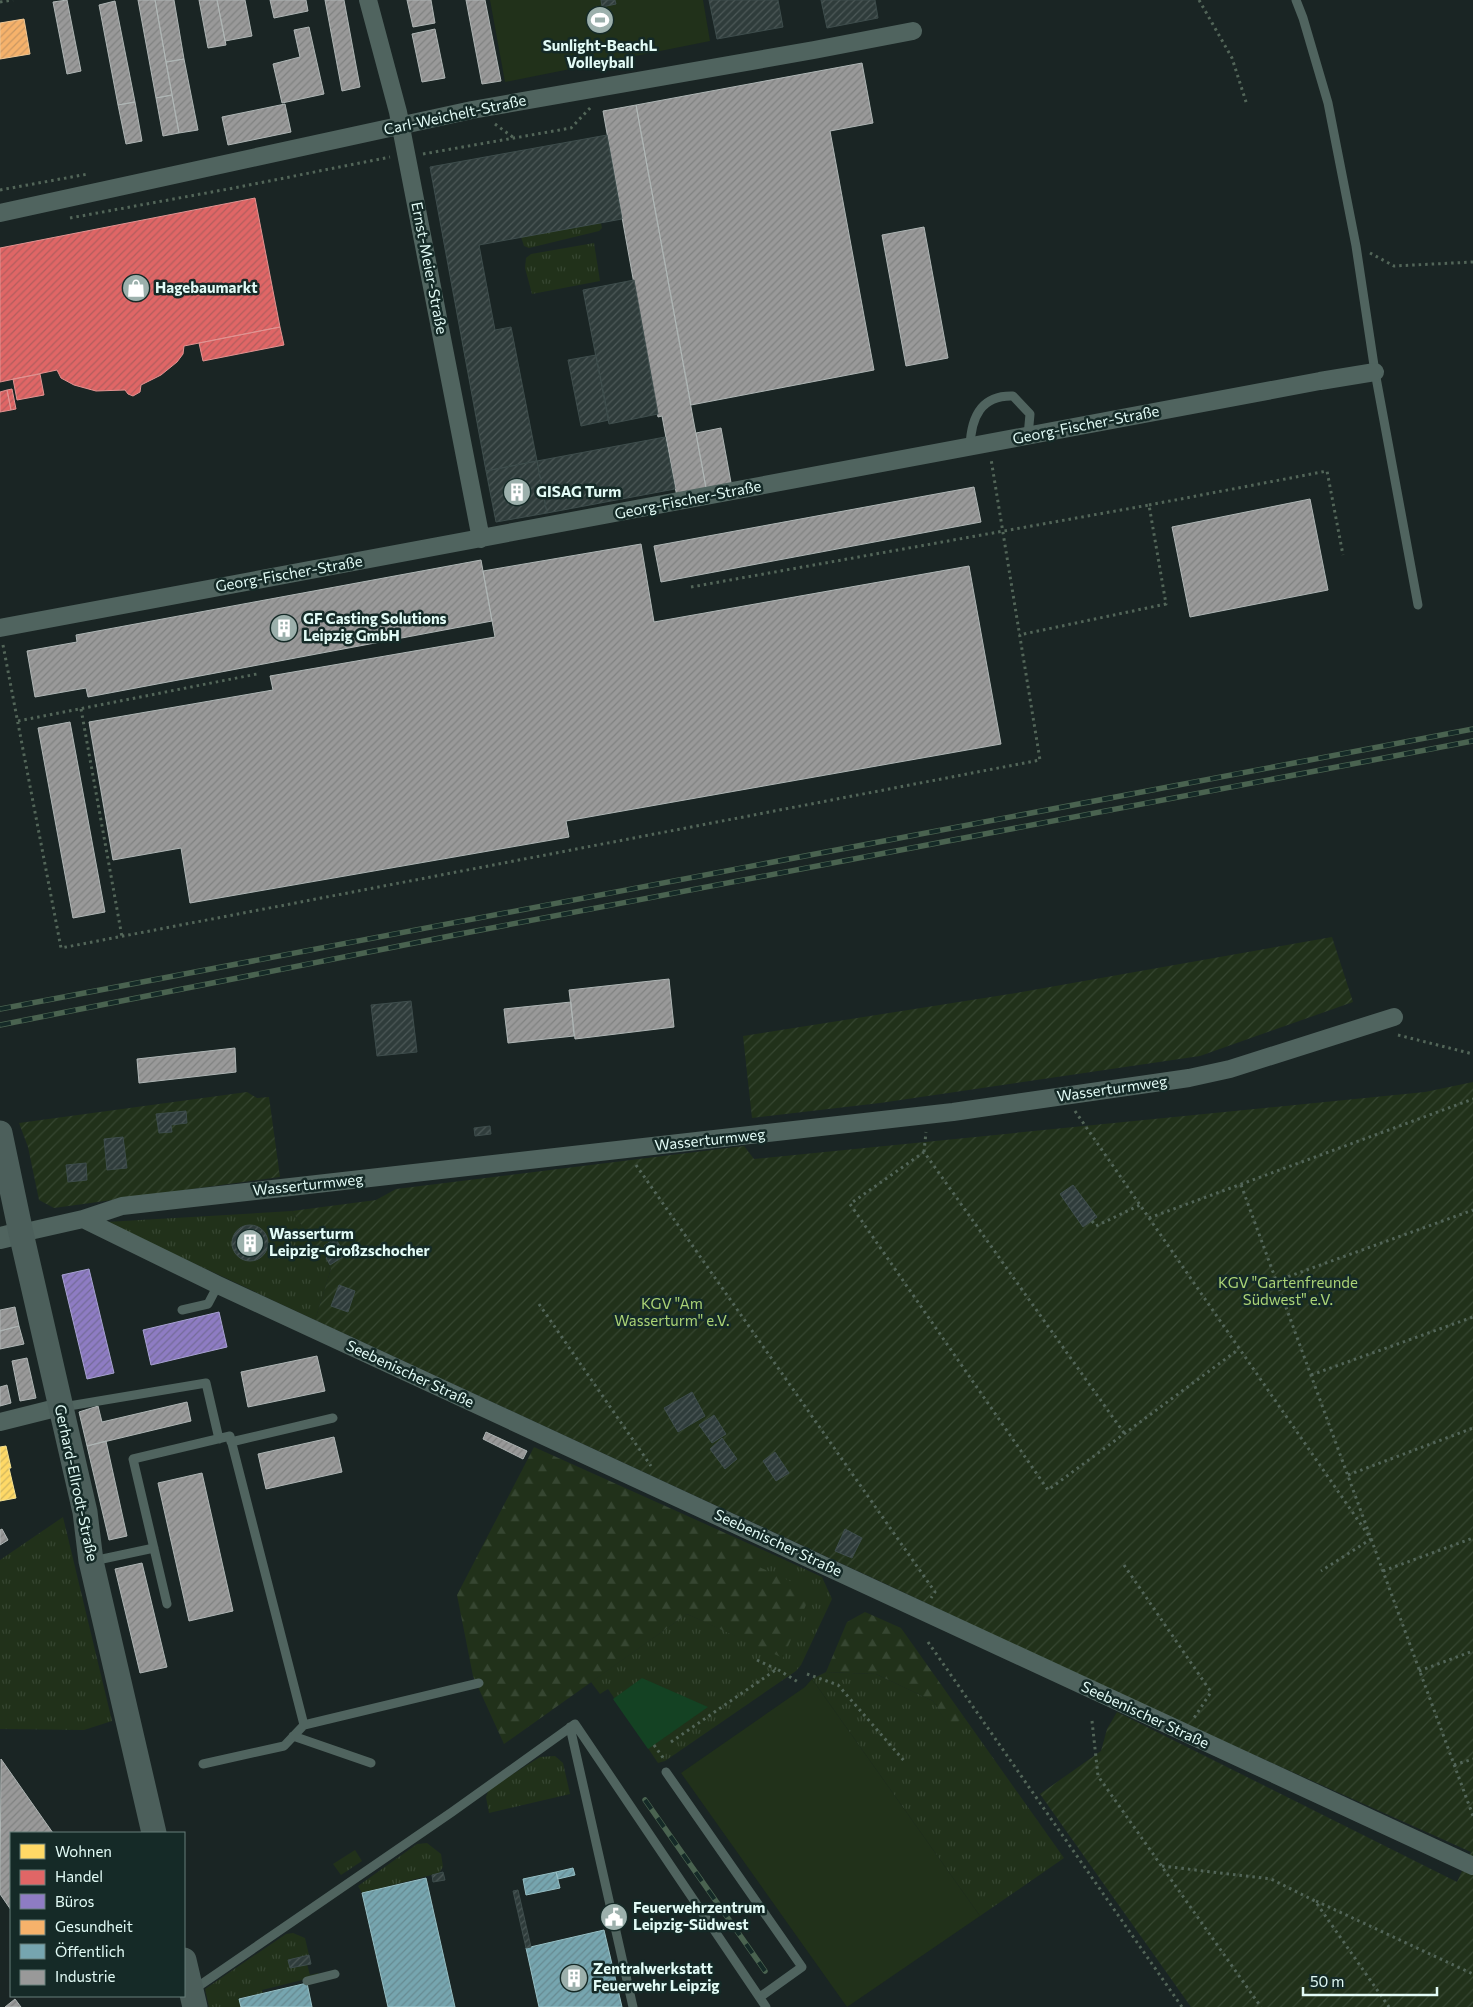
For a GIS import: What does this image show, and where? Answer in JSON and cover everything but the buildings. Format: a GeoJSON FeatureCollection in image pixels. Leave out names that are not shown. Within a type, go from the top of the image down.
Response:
{"type":"FeatureCollection","features":[{"type":"Feature","properties":{"kind":"main road","name":"Gerhard-Ellrodt-Straße"},"geometry":{"type":"LineString","coordinates":[[0,1133],[10,1236],[60,1407],[84,1512],[92,1561],[154,1832]]}},
{"type":"Feature","properties":{"kind":"main road"},"geometry":{"type":"LineString","coordinates":[[185,1964],[193,1999]]}},
{"type":"Feature","properties":{"kind":"street","name":"Ernst-Meier-Straße"},"geometry":{"type":"LineString","coordinates":[[368,0],[401,126],[481,539]]}},
{"type":"Feature","properties":{"kind":"street","name":"Carl-Weichelt-Straße"},"geometry":{"type":"LineString","coordinates":[[0,213],[472,110],[913,31]]}},
{"type":"Feature","properties":{"kind":"street","name":"Georg-Fischer-Straße"},"geometry":{"type":"LineString","coordinates":[[0,628],[1375,372]]}},
{"type":"Feature","properties":{"kind":"street","name":"Wasserturmweg"},"geometry":{"type":"LineString","coordinates":[[10,1236],[83,1219],[122,1206],[945,1113],[1189,1078],[1230,1069],[1394,1017]]}},
{"type":"Feature","properties":{"kind":"street","name":"Seebenischer Straße"},"geometry":{"type":"LineString","coordinates":[[83,1219],[218,1285],[1473,1866]]}},
{"type":"Feature","properties":{"kind":"street"},"geometry":{"type":"LineString","coordinates":[[0,1422],[60,1407]]}},
{"type":"Feature","properties":{"kind":"lane"},"geometry":{"type":"LineString","coordinates":[[1296,0],[1328,103],[1356,246],[1375,372],[1418,605]]}},
{"type":"Feature","properties":{"kind":"lane"},"geometry":{"type":"LineString","coordinates":[[970,447],[970,428],[982,406],[999,396],[1013,396],[1030,414],[1028,436]]}},
{"type":"Feature","properties":{"kind":"lane"},"geometry":{"type":"LineString","coordinates":[[182,1310],[208,1304],[218,1285]]}},
{"type":"Feature","properties":{"kind":"lane"},"geometry":{"type":"LineString","coordinates":[[60,1407],[206,1383],[219,1439]]}},
{"type":"Feature","properties":{"kind":"lane"},"geometry":{"type":"LineString","coordinates":[[231,1442],[333,1418]]}},
{"type":"Feature","properties":{"kind":"lane"},"geometry":{"type":"LineString","coordinates":[[167,1604],[133,1459],[230,1436],[304,1724]]}},
{"type":"Feature","properties":{"kind":"lane"},"geometry":{"type":"LineString","coordinates":[[92,1561],[154,1548]]}},
{"type":"Feature","properties":{"kind":"lane"},"geometry":{"type":"LineString","coordinates":[[203,1764],[284,1746],[304,1724],[479,1683]]}},
{"type":"Feature","properties":{"kind":"lane"},"geometry":{"type":"LineString","coordinates":[[193,1999],[575,1724],[760,1997],[763,2006]]}},
{"type":"Feature","properties":{"kind":"lane"},"geometry":{"type":"LineString","coordinates":[[570,1727],[633,2007]]}},
{"type":"Feature","properties":{"kind":"lane"},"geometry":{"type":"LineString","coordinates":[[294,1736],[371,1763]]}},
{"type":"Feature","properties":{"kind":"lane"},"geometry":{"type":"LineString","coordinates":[[666,1772],[802,1966],[760,1997]]}},
{"type":"Feature","properties":{"kind":"lane"},"geometry":{"type":"LineString","coordinates":[[307,1982],[335,1974]]}},
{"type":"Feature","properties":{"kind":"path"},"geometry":{"type":"LineString","coordinates":[[0,2],[13,0]]}},
{"type":"Feature","properties":{"kind":"path"},"geometry":{"type":"LineString","coordinates":[[1199,0],[1232,58],[1247,105]]}},
{"type":"Feature","properties":{"kind":"path"},"geometry":{"type":"LineString","coordinates":[[66,218],[239,187],[406,153],[420,154],[571,128],[594,104]]}},
{"type":"Feature","properties":{"kind":"path"},"geometry":{"type":"LineString","coordinates":[[1356,246],[1394,266],[1473,262]]}},
{"type":"Feature","properties":{"kind":"path"},"geometry":{"type":"LineString","coordinates":[[0,628],[61,948],[122,937],[1040,760],[988,443]]}},
{"type":"Feature","properties":{"kind":"path"},"geometry":{"type":"LineString","coordinates":[[690,587],[1327,472],[1343,555]]}},
{"type":"Feature","properties":{"kind":"path"},"geometry":{"type":"LineString","coordinates":[[1019,634],[1166,604],[1149,505]]}},
{"type":"Feature","properties":{"kind":"path"},"geometry":{"type":"LineString","coordinates":[[18,721],[257,674]]}},
{"type":"Feature","properties":{"kind":"path"},"geometry":{"type":"LineString","coordinates":[[81,709],[122,937]]}},
{"type":"Feature","properties":{"kind":"path"},"geometry":{"type":"LineString","coordinates":[[1363,1026],[1473,1054]]}},
{"type":"Feature","properties":{"kind":"path"},"geometry":{"type":"LineString","coordinates":[[1064,1096],[1371,1539]]}},
{"type":"Feature","properties":{"kind":"path"},"geometry":{"type":"LineString","coordinates":[[1149,1218],[1473,1099]]}},
{"type":"Feature","properties":{"kind":"path"},"geometry":{"type":"LineString","coordinates":[[626,1149],[935,1592],[923,1612]]}},
{"type":"Feature","properties":{"kind":"path"},"geometry":{"type":"LineString","coordinates":[[1124,1434],[924,1152],[850,1204],[1048,1490],[1124,1434],[1239,1349]]}},
{"type":"Feature","properties":{"kind":"path"},"geometry":{"type":"LineString","coordinates":[[1240,1185],[1473,1816]]}},
{"type":"Feature","properties":{"kind":"path"},"geometry":{"type":"LineString","coordinates":[[1092,1221],[1096,1226],[1140,1206]]}},
{"type":"Feature","properties":{"kind":"path"},"geometry":{"type":"LineString","coordinates":[[1276,1282],[1473,1210]]}},
{"type":"Feature","properties":{"kind":"path"},"geometry":{"type":"LineString","coordinates":[[540,1304],[669,1493]]}},
{"type":"Feature","properties":{"kind":"path"},"geometry":{"type":"LineString","coordinates":[[1311,1375],[1473,1317]]}},
{"type":"Feature","properties":{"kind":"path"},"geometry":{"type":"LineString","coordinates":[[1348,1475],[1473,1428]]}},
{"type":"Feature","properties":{"kind":"path"},"geometry":{"type":"LineString","coordinates":[[1383,1572],[1473,1538]]}},
{"type":"Feature","properties":{"kind":"path"},"geometry":{"type":"LineString","coordinates":[[1321,1571],[1371,1539]]}},
{"type":"Feature","properties":{"kind":"path"},"geometry":{"type":"LineString","coordinates":[[1124,1564],[1211,1692],[1184,1733]]}},
{"type":"Feature","properties":{"kind":"path"},"geometry":{"type":"LineString","coordinates":[[928,1642],[1182,2007]]}},
{"type":"Feature","properties":{"kind":"path"},"geometry":{"type":"LineString","coordinates":[[1419,1671],[1473,1651]]}},
{"type":"Feature","properties":{"kind":"path"},"geometry":{"type":"LineString","coordinates":[[757,1660],[777,1669],[798,1682]]}},
{"type":"Feature","properties":{"kind":"path"},"geometry":{"type":"LineString","coordinates":[[671,1742],[777,1669]]}},
{"type":"Feature","properties":{"kind":"path"},"geometry":{"type":"LineString","coordinates":[[807,1674],[838,1685],[906,1762]]}},
{"type":"Feature","properties":{"kind":"path"},"geometry":{"type":"LineString","coordinates":[[1092,1721],[1098,1776],[1261,2007]]}},
{"type":"Feature","properties":{"kind":"path"},"geometry":{"type":"LineString","coordinates":[[654,1745],[665,1761]]}},
{"type":"Feature","properties":{"kind":"path"},"geometry":{"type":"LineString","coordinates":[[1454,1765],[1473,1758]]}},
{"type":"Feature","properties":{"kind":"path"},"geometry":{"type":"LineString","coordinates":[[1162,1866],[1271,1879],[1473,1974]]}},
{"type":"Feature","properties":{"kind":"path"},"geometry":{"type":"LineString","coordinates":[[1315,1901],[1389,2007]]}},
{"type":"Feature","properties":{"kind":"green space","name":"Sunlight-BeachL Volleyball"},"geometry":{"type":"Polygon","coordinates":[[[490,0],[703,0],[710,41],[505,82],[490,0]]]}},
{"type":"Feature","properties":{"kind":"green space"},"geometry":{"type":"Polygon","coordinates":[[[601,223],[602,228],[599,231],[529,248],[524,246],[521,237],[601,223]]]}},
{"type":"Feature","properties":{"kind":"green space"},"geometry":{"type":"Polygon","coordinates":[[[594,243],[600,281],[532,294],[525,268],[526,258],[531,254],[594,243]]]}},
{"type":"Feature","properties":{"kind":"green space"},"geometry":{"type":"Polygon","coordinates":[[[1332,937],[1353,1002],[1200,1056],[880,1103],[752,1118],[743,1036],[1016,993],[1332,937]]]}},
{"type":"Feature","properties":{"kind":"green space"},"geometry":{"type":"Polygon","coordinates":[[[1473,1082],[1473,2007],[1191,2007],[1040,1794],[1101,1751],[1107,1729],[1117,1712],[1457,1882],[1471,1852],[1123,1696],[886,1584],[315,1320],[331,1269],[292,1211],[376,1200],[396,1189],[744,1146],[754,1159],[1425,1092],[1473,1082]]]}},
{"type":"Feature","properties":{"kind":"green space"},"geometry":{"type":"Polygon","coordinates":[[[247,1092],[257,1098],[269,1097],[280,1177],[54,1208],[39,1200],[28,1147],[19,1123],[247,1092]]]}},
{"type":"Feature","properties":{"kind":"green space"},"geometry":{"type":"Polygon","coordinates":[[[292,1211],[331,1269],[315,1320],[106,1222],[292,1211]]]}},
{"type":"Feature","properties":{"kind":"green space"},"geometry":{"type":"Polygon","coordinates":[[[534,1447],[772,1554],[757,1566],[812,1591],[783,1658],[687,1614],[504,1744],[473,1676],[457,1595],[534,1447]]]}},
{"type":"Feature","properties":{"kind":"green space"},"geometry":{"type":"Polygon","coordinates":[[[63,1517],[112,1721],[84,1730],[0,1729],[0,1560],[63,1517]]]}},
{"type":"Feature","properties":{"kind":"green space"},"geometry":{"type":"Polygon","coordinates":[[[772,1554],[822,1577],[832,1599],[801,1665],[796,1671],[665,1761],[658,1763],[608,1689],[600,1694],[591,1682],[687,1614],[783,1657],[756,1565],[772,1554]]]}},
{"type":"Feature","properties":{"kind":"green space"},"geometry":{"type":"Polygon","coordinates":[[[865,1612],[901,1628],[964,1717],[950,1729],[933,1701],[876,1674],[826,1672],[847,1622],[865,1612]]]}},
{"type":"Feature","properties":{"kind":"green space"},"geometry":{"type":"Polygon","coordinates":[[[826,1672],[876,1674],[933,1701],[950,1728],[964,1717],[1064,1858],[980,1916],[812,1679],[826,1672]]]}},
{"type":"Feature","properties":{"kind":"green space"},"geometry":{"type":"Polygon","coordinates":[[[812,1679],[980,1916],[847,2007],[681,1773],[805,1687],[812,1679]]]}},
{"type":"Feature","properties":{"kind":"green space"},"geometry":{"type":"Polygon","coordinates":[[[555,1756],[563,1763],[570,1794],[489,1813],[486,1797],[489,1789],[540,1757],[555,1756]]]}},
{"type":"Feature","properties":{"kind":"green space"},"geometry":{"type":"Polygon","coordinates":[[[427,1843],[441,1854],[443,1867],[439,1873],[362,1893],[358,1886],[417,1844],[427,1843]]]}},
{"type":"Feature","properties":{"kind":"green space"},"geometry":{"type":"Polygon","coordinates":[[[355,1850],[362,1861],[341,1875],[333,1864],[355,1850]]]}},
{"type":"Feature","properties":{"kind":"green space"},"geometry":{"type":"Polygon","coordinates":[[[293,1933],[305,1938],[309,1955],[288,1960],[290,1968],[307,1964],[310,1975],[318,1973],[318,1976],[262,1990],[263,1993],[239,1998],[241,2007],[209,2007],[205,1989],[286,1934],[293,1933]]]}},
{"type":"Feature","properties":{"kind":"shaded area"},"geometry":{"type":"Polygon","coordinates":[[[642,1678],[708,1707],[648,1749],[613,1699],[642,1678]]]}},
{"type":"Feature","properties":{"kind":"railway"},"geometry":{"type":"LineString","coordinates":[[0,1009],[1473,729]]}},
{"type":"Feature","properties":{"kind":"railway"},"geometry":{"type":"LineString","coordinates":[[0,1025],[465,933],[1473,741]]}},
{"type":"Feature","properties":{"kind":"railway"},"geometry":{"type":"LineString","coordinates":[[645,1800],[765,1971]]}},
{"type":"Feature","properties":{"kind":"place","name":"Sunlight-BeachL Volleyball"},"geometry":{"type":"Point","coordinates":[600,20]}},
{"type":"Feature","properties":{"kind":"place","name":"Hagebaumarkt"},"geometry":{"type":"Point","coordinates":[136,288]}},
{"type":"Feature","properties":{"kind":"place","name":"GISAG Turm"},"geometry":{"type":"Point","coordinates":[517,492]}},
{"type":"Feature","properties":{"kind":"place","name":"GF Casting Solutions Leipzig GmbH"},"geometry":{"type":"Point","coordinates":[284,628]}},
{"type":"Feature","properties":{"kind":"place","name":"Wasserturm Leipzig-Großzschocher"},"geometry":{"type":"Point","coordinates":[250,1243]}},
{"type":"Feature","properties":{"kind":"place","name":"Feuerwehrzentrum Leipzig-Südwest"},"geometry":{"type":"Point","coordinates":[614,1917]}},
{"type":"Feature","properties":{"kind":"place","name":"Zentralwerkstatt Feuerwehr Leipzig"},"geometry":{"type":"Point","coordinates":[574,1978]}},
{"type":"Feature","properties":{"kind":"park label","name":"KGV \"Gartenfreunde Südwest\" e.V."},"geometry":{"type":"Point","coordinates":[1288,1292]}},
{"type":"Feature","properties":{"kind":"park label","name":"KGV \"Am Wasserturm\" e.V."},"geometry":{"type":"Point","coordinates":[672,1312]}}]}
